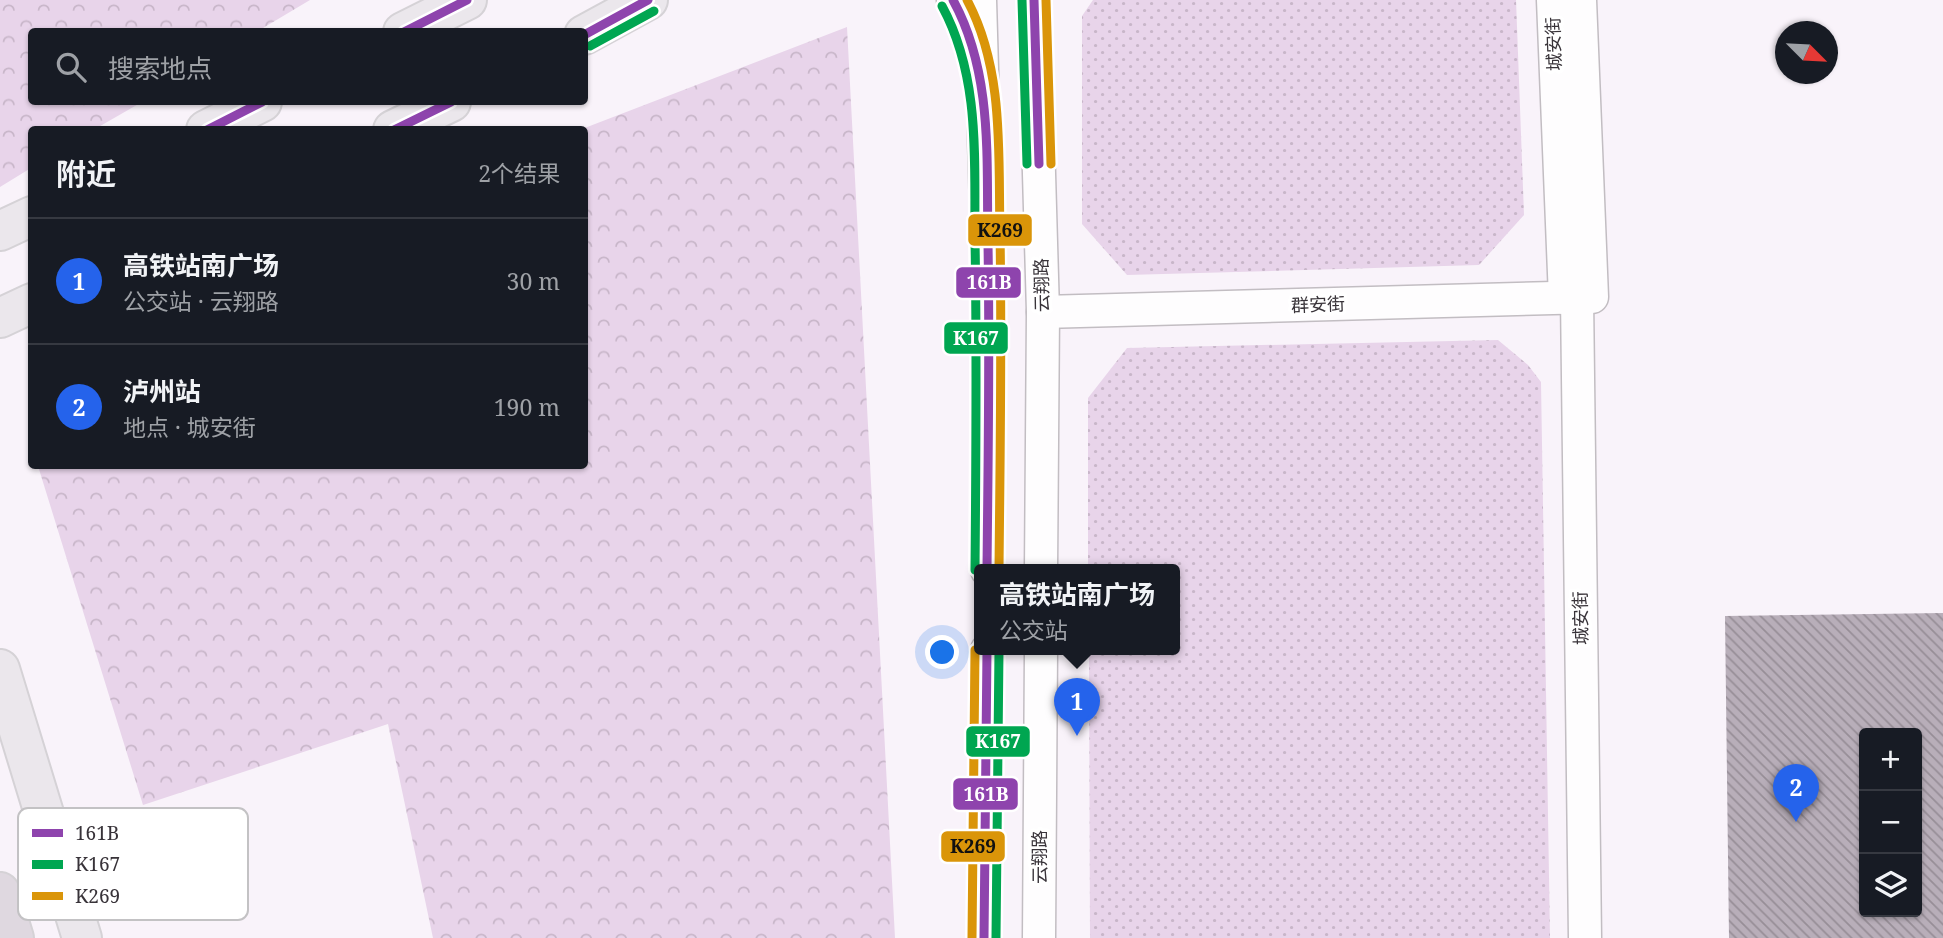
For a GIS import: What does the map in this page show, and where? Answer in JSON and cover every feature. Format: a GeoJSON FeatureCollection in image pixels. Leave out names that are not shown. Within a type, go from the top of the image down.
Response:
{"type":"FeatureCollection","features":[{"type":"Feature","properties":{"kind":"highway"},"geometry":{"type":"LineString","coordinates":[[0,892],[14,938]]}},
{"type":"Feature","properties":{"kind":"main road"},"geometry":{"type":"LineString","coordinates":[[411,28],[467,0]]}},
{"type":"Feature","properties":{"kind":"main road"},"geometry":{"type":"LineString","coordinates":[[588,33],[648,0]]}},
{"type":"Feature","properties":{"kind":"main road"},"geometry":{"type":"LineString","coordinates":[[214,126],[256,105]]}},
{"type":"Feature","properties":{"kind":"main road"},"geometry":{"type":"LineString","coordinates":[[401,126],[446,105]]}},
{"type":"Feature","properties":{"kind":"main road"},"geometry":{"type":"LineString","coordinates":[[0,212],[28,208]]}},
{"type":"Feature","properties":{"kind":"main road"},"geometry":{"type":"LineString","coordinates":[[0,231],[28,218]]}},
{"type":"Feature","properties":{"kind":"main road"},"geometry":{"type":"LineString","coordinates":[[0,318],[28,305]]}},
{"type":"Feature","properties":{"kind":"main road"},"geometry":{"type":"LineString","coordinates":[[0,669],[42,808]]}},
{"type":"Feature","properties":{"kind":"main road"},"geometry":{"type":"LineString","coordinates":[[77,920],[82,938]]}},
{"type":"Feature","properties":{"kind":"street"},"geometry":{"type":"LineString","coordinates":[[953,0],[969,35],[983,89]]}},
{"type":"Feature","properties":{"kind":"street"},"geometry":{"type":"LineString","coordinates":[[981,0],[989,311],[987,564]]}},
{"type":"Feature","properties":{"kind":"street","name":"云翔路"},"geometry":{"type":"LineString","coordinates":[[1034,0],[1043,312],[1041,564]]}},
{"type":"Feature","properties":{"kind":"street","name":"城安街"},"geometry":{"type":"LineString","coordinates":[[1553,0],[1578,297]]}},
{"type":"Feature","properties":{"kind":"street","name":"城安街"},"geometry":{"type":"LineString","coordinates":[[1580,0],[1578,297],[1585,938]]}},
{"type":"Feature","properties":{"kind":"street","name":"群安街"},"geometry":{"type":"LineString","coordinates":[[1043,312],[1578,297]]}},
{"type":"Feature","properties":{"kind":"street"},"geometry":{"type":"LineString","coordinates":[[984,938],[987,655]]}},
{"type":"Feature","properties":{"kind":"street","name":"云翔路"},"geometry":{"type":"LineString","coordinates":[[1039,938],[1041,655]]}},
{"type":"Feature","properties":{"kind":"green space"},"geometry":{"type":"Polygon","coordinates":[[[0,0],[310,0],[263,28],[28,28],[28,105],[137,105],[100,126],[28,126],[28,170],[0,187],[0,0]]]}},
{"type":"Feature","properties":{"kind":"green space"},"geometry":{"type":"Polygon","coordinates":[[[1093,0],[1516,0],[1524,215],[1479,265],[1127,275],[1082,224],[1082,16],[1093,0]]]}},
{"type":"Feature","properties":{"kind":"green space"},"geometry":{"type":"Polygon","coordinates":[[[847,27],[895,938],[433,938],[388,724],[143,805],[39,469],[588,469],[588,127],[847,27]]]}},
{"type":"Feature","properties":{"kind":"green space"},"geometry":{"type":"Polygon","coordinates":[[[1498,340],[1528,365],[1541,382],[1550,938],[1090,938],[1089,655],[1180,655],[1180,564],[1088,564],[1088,398],[1127,348],[1498,340]]]}},
{"type":"Feature","properties":{"kind":"building"},"geometry":{"type":"Polygon","coordinates":[[[1943,613],[1943,938],[1729,938],[1725,616],[1943,613]]]}},
{"type":"Feature","properties":{"kind":"transit line","name":"161B"},"geometry":{"type":"LineString","coordinates":[[412,28],[467,0]]}},
{"type":"Feature","properties":{"kind":"transit line","name":"161B"},"geometry":{"type":"LineString","coordinates":[[588,33],[648,0]]}},
{"type":"Feature","properties":{"kind":"transit line","name":"161B"},"geometry":{"type":"LineString","coordinates":[[953,0],[966,29],[982,89],[987,151],[987,564]]}},
{"type":"Feature","properties":{"kind":"transit line","name":"K269"},"geometry":{"type":"LineString","coordinates":[[967,0],[988,56],[994,85],[999,144],[999,564]]}},
{"type":"Feature","properties":{"kind":"transit line","name":"K167"},"geometry":{"type":"LineString","coordinates":[[1022,0],[1027,164]]}},
{"type":"Feature","properties":{"kind":"transit line","name":"161B"},"geometry":{"type":"LineString","coordinates":[[1034,0],[1039,164]]}},
{"type":"Feature","properties":{"kind":"transit line","name":"K269"},"geometry":{"type":"LineString","coordinates":[[1046,0],[1051,164]]}},
{"type":"Feature","properties":{"kind":"transit line","name":"K167"},"geometry":{"type":"LineString","coordinates":[[942,6],[955,33],[963,62],[973,120],[975,564]]}},
{"type":"Feature","properties":{"kind":"transit line","name":"K167"},"geometry":{"type":"LineString","coordinates":[[590,46],[654,11]]}},
{"type":"Feature","properties":{"kind":"transit line","name":"161B"},"geometry":{"type":"LineString","coordinates":[[215,126],[256,105]]}},
{"type":"Feature","properties":{"kind":"transit line","name":"161B"},"geometry":{"type":"LineString","coordinates":[[402,126],[445,105]]}},
{"type":"Feature","properties":{"kind":"transit line","name":"K269"},"geometry":{"type":"LineString","coordinates":[[972,938],[975,655]]}},
{"type":"Feature","properties":{"kind":"transit line","name":"161B"},"geometry":{"type":"LineString","coordinates":[[984,938],[987,655]]}},
{"type":"Feature","properties":{"kind":"transit line","name":"K167"},"geometry":{"type":"LineString","coordinates":[[996,938],[999,655]]}},
{"type":"Feature","properties":{"kind":"place","name":"高铁站南广场"},"geometry":{"type":"Point","coordinates":[1077,736]}},
{"type":"Feature","properties":{"kind":"place","name":"泸州站"},"geometry":{"type":"Point","coordinates":[1796,822]}}]}
